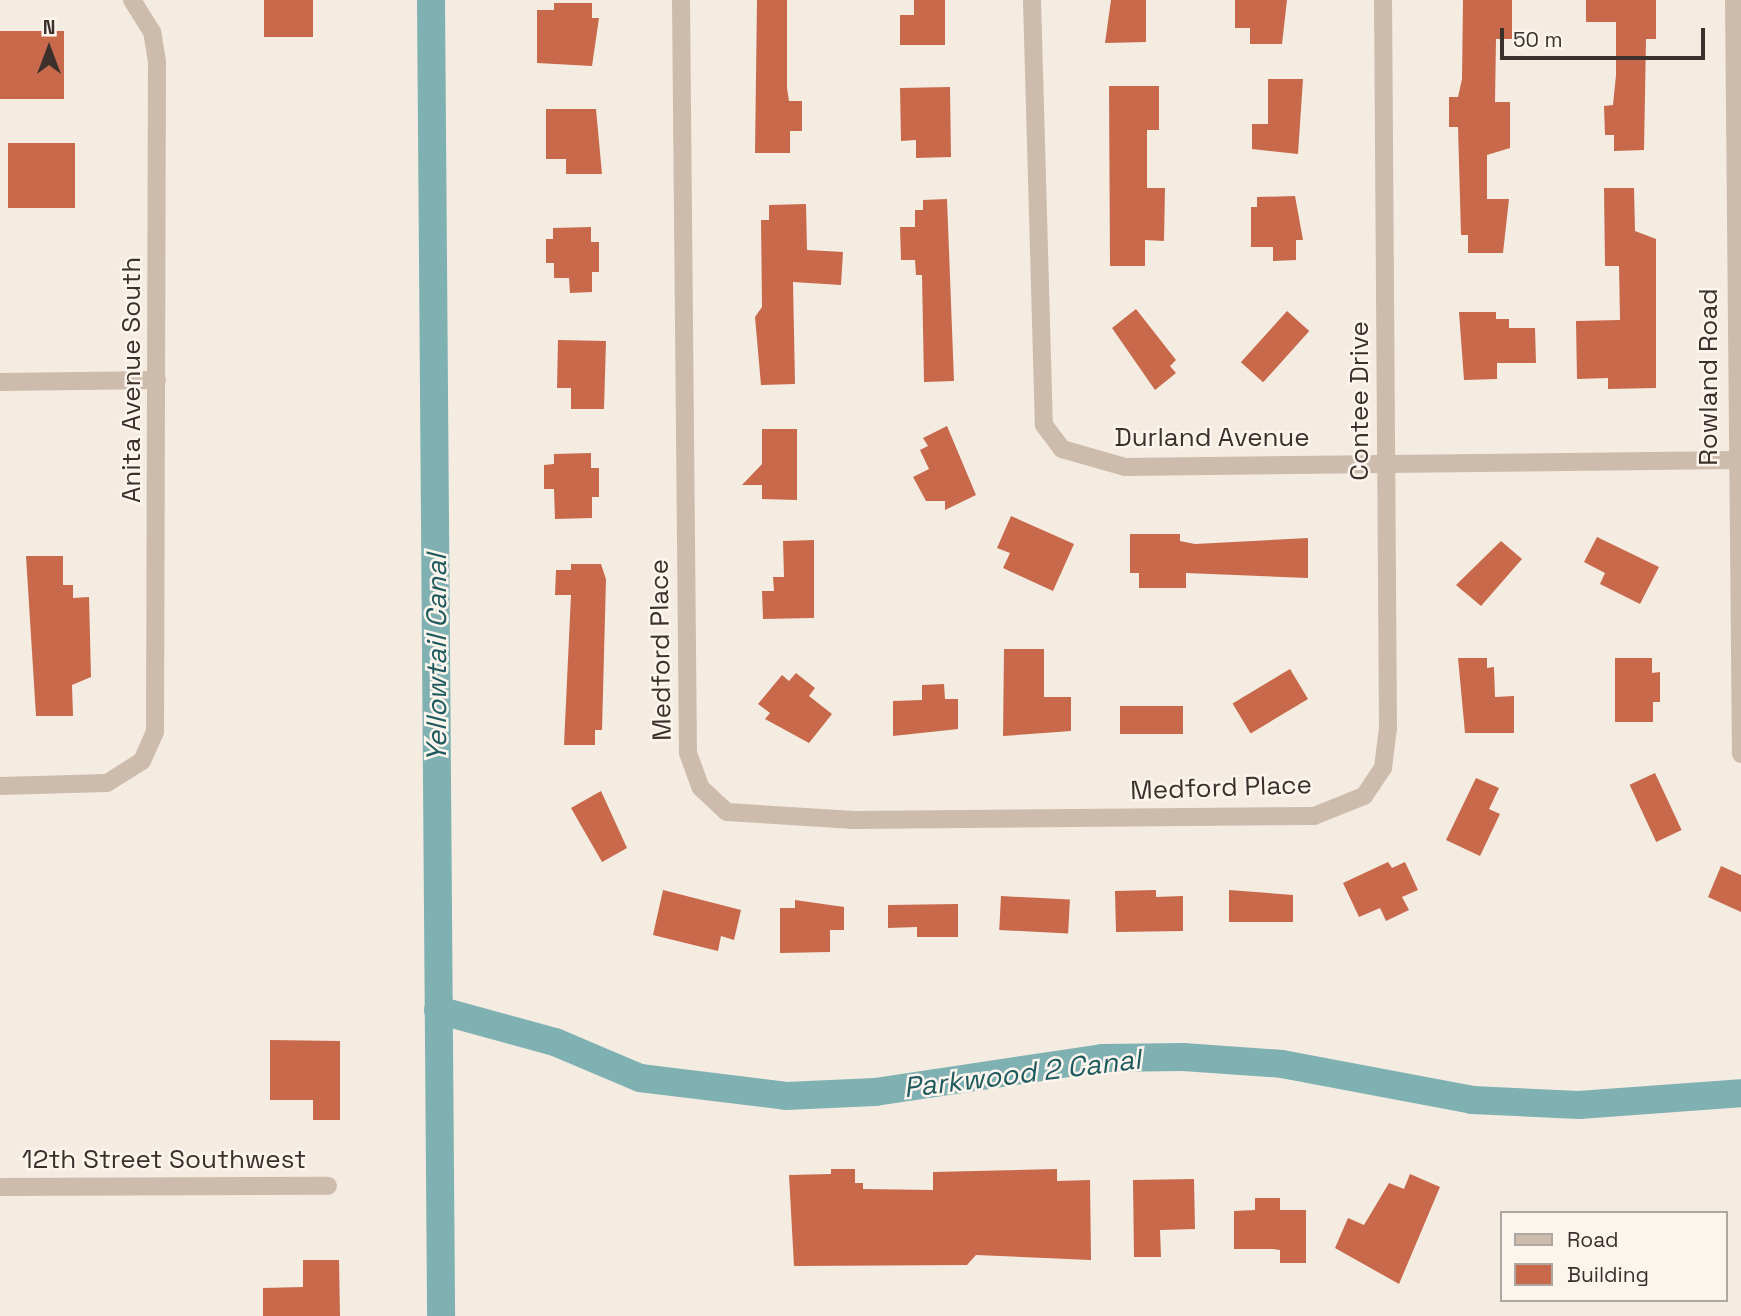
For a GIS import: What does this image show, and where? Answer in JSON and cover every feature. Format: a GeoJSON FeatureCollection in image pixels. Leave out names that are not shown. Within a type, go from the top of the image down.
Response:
{"type":"FeatureCollection","features":[{"type":"Feature","properties":{"kind":"street","name":"Anita Avenue South"},"geometry":{"type":"LineString","coordinates":[[0,786],[107,783],[142,761],[155,732],[160,665],[156,380],[156,62],[152,32],[133,0]]}},
{"type":"Feature","properties":{"kind":"street","name":"Medford Place"},"geometry":{"type":"LineString","coordinates":[[681,0],[688,753],[701,788],[727,812],[758,818],[855,820],[1314,816],[1364,796]]}},
{"type":"Feature","properties":{"kind":"street","name":"Durland Avenue"},"geometry":{"type":"LineString","coordinates":[[1032,0],[1044,425],[1062,449],[1125,467],[1736,460]]}},
{"type":"Feature","properties":{"kind":"street","name":"Contee Drive"},"geometry":{"type":"LineString","coordinates":[[1364,796],[1383,768],[1388,730],[1383,0]]}},
{"type":"Feature","properties":{"kind":"street","name":"Rowland Road"},"geometry":{"type":"LineString","coordinates":[[1734,0],[1736,460],[1741,754]]}},
{"type":"Feature","properties":{"kind":"street"},"geometry":{"type":"LineString","coordinates":[[0,382],[156,380]]}},
{"type":"Feature","properties":{"kind":"street","name":"12th Street Southwest"},"geometry":{"type":"LineString","coordinates":[[0,1187],[328,1186]]}},
{"type":"Feature","properties":{"kind":"building"},"geometry":{"type":"Polygon","coordinates":[[[264,0],[313,0],[313,37],[264,37],[264,0]]]}},
{"type":"Feature","properties":{"kind":"building"},"geometry":{"type":"Polygon","coordinates":[[[757,0],[787,0],[787,88],[789,101],[802,101],[802,131],[790,131],[790,153],[755,153],[757,0]]]}},
{"type":"Feature","properties":{"kind":"building"},"geometry":{"type":"Polygon","coordinates":[[[914,0],[945,0],[945,45],[900,45],[900,15],[914,15],[914,0]]]}},
{"type":"Feature","properties":{"kind":"building"},"geometry":{"type":"Polygon","coordinates":[[[1111,0],[1146,0],[1146,42],[1105,43],[1111,0]]]}},
{"type":"Feature","properties":{"kind":"building"},"geometry":{"type":"Polygon","coordinates":[[[1235,0],[1287,0],[1282,44],[1250,44],[1250,28],[1235,28],[1235,0]]]}},
{"type":"Feature","properties":{"kind":"building"},"geometry":{"type":"Polygon","coordinates":[[[1463,0],[1512,0],[1512,39],[1496,39],[1495,102],[1510,102],[1510,148],[1487,155],[1487,199],[1509,199],[1503,253],[1468,253],[1468,235],[1461,235],[1458,127],[1449,127],[1449,97],[1458,97],[1462,79],[1463,0]]]}},
{"type":"Feature","properties":{"kind":"building"},"geometry":{"type":"Polygon","coordinates":[[[1586,0],[1656,0],[1656,39],[1646,39],[1644,150],[1614,151],[1614,135],[1605,135],[1604,106],[1613,105],[1616,75],[1616,22],[1586,22],[1586,0]]]}},
{"type":"Feature","properties":{"kind":"building"},"geometry":{"type":"Polygon","coordinates":[[[554,3],[592,3],[592,18],[599,18],[592,66],[537,63],[537,10],[554,10],[554,3]]]}},
{"type":"Feature","properties":{"kind":"building"},"geometry":{"type":"Polygon","coordinates":[[[0,31],[64,31],[64,99],[0,99],[0,31]]]}},
{"type":"Feature","properties":{"kind":"building"},"geometry":{"type":"Polygon","coordinates":[[[1268,79],[1303,79],[1298,154],[1252,149],[1252,124],[1268,124],[1268,79]]]}},
{"type":"Feature","properties":{"kind":"building"},"geometry":{"type":"Polygon","coordinates":[[[1109,86],[1159,86],[1159,130],[1147,130],[1147,188],[1165,188],[1164,241],[1145,240],[1145,266],[1110,266],[1109,86]]]}},
{"type":"Feature","properties":{"kind":"building"},"geometry":{"type":"Polygon","coordinates":[[[950,87],[951,157],[916,158],[916,140],[901,141],[900,88],[950,87]]]}},
{"type":"Feature","properties":{"kind":"building"},"geometry":{"type":"Polygon","coordinates":[[[546,109],[596,109],[602,174],[566,174],[566,159],[546,159],[546,109]]]}},
{"type":"Feature","properties":{"kind":"building"},"geometry":{"type":"Polygon","coordinates":[[[8,143],[75,143],[75,208],[8,208],[8,143]]]}},
{"type":"Feature","properties":{"kind":"building"},"geometry":{"type":"Polygon","coordinates":[[[1604,188],[1634,188],[1635,231],[1656,239],[1656,388],[1608,389],[1608,378],[1577,379],[1576,321],[1620,320],[1619,266],[1605,266],[1604,188]]]}},
{"type":"Feature","properties":{"kind":"building"},"geometry":{"type":"Polygon","coordinates":[[[1295,196],[1303,240],[1296,240],[1296,260],[1273,261],[1273,247],[1251,247],[1251,207],[1257,207],[1257,197],[1295,196]]]}},
{"type":"Feature","properties":{"kind":"building"},"geometry":{"type":"Polygon","coordinates":[[[947,199],[954,381],[924,382],[922,275],[916,275],[915,260],[901,260],[900,227],[915,227],[915,210],[923,210],[923,200],[947,199]]]}},
{"type":"Feature","properties":{"kind":"building"},"geometry":{"type":"Polygon","coordinates":[[[806,204],[807,250],[843,252],[841,285],[793,282],[795,384],[761,385],[755,317],[762,307],[761,220],[769,220],[769,205],[806,204]]]}},
{"type":"Feature","properties":{"kind":"building"},"geometry":{"type":"Polygon","coordinates":[[[591,227],[591,242],[599,242],[599,272],[592,272],[592,292],[570,293],[569,278],[554,278],[554,263],[546,263],[546,239],[553,239],[553,228],[591,227]]]}},
{"type":"Feature","properties":{"kind":"building"},"geometry":{"type":"Polygon","coordinates":[[[1136,309],[1176,360],[1170,366],[1176,373],[1155,390],[1112,328],[1136,309]]]}},
{"type":"Feature","properties":{"kind":"building"},"geometry":{"type":"Polygon","coordinates":[[[1287,311],[1309,331],[1263,382],[1241,362],[1287,311]]]}},
{"type":"Feature","properties":{"kind":"building"},"geometry":{"type":"Polygon","coordinates":[[[1459,312],[1496,312],[1496,319],[1509,319],[1509,328],[1535,328],[1536,363],[1497,363],[1497,379],[1464,380],[1459,312]]]}},
{"type":"Feature","properties":{"kind":"building"},"geometry":{"type":"Polygon","coordinates":[[[558,340],[606,341],[604,409],[571,409],[571,388],[557,388],[558,340]]]}},
{"type":"Feature","properties":{"kind":"building"},"geometry":{"type":"Polygon","coordinates":[[[947,426],[976,495],[945,510],[945,501],[926,501],[913,477],[929,469],[920,450],[928,446],[923,438],[947,426]]]}},
{"type":"Feature","properties":{"kind":"building"},"geometry":{"type":"Polygon","coordinates":[[[762,429],[797,429],[797,500],[762,499],[762,485],[742,485],[762,464],[762,429]]]}},
{"type":"Feature","properties":{"kind":"building"},"geometry":{"type":"Polygon","coordinates":[[[591,453],[591,468],[599,468],[599,497],[592,497],[592,518],[555,519],[554,489],[544,489],[544,465],[554,464],[554,454],[591,453]]]}},
{"type":"Feature","properties":{"kind":"building"},"geometry":{"type":"Polygon","coordinates":[[[1011,516],[1074,544],[1053,591],[1003,568],[1010,553],[997,548],[1011,516]]]}},
{"type":"Feature","properties":{"kind":"building"},"geometry":{"type":"Polygon","coordinates":[[[1130,534],[1180,534],[1180,541],[1195,544],[1308,538],[1308,578],[1186,573],[1186,588],[1139,588],[1139,573],[1130,573],[1130,534]]]}},
{"type":"Feature","properties":{"kind":"building"},"geometry":{"type":"Polygon","coordinates":[[[1597,537],[1659,567],[1640,604],[1600,584],[1605,573],[1584,562],[1597,537]]]}},
{"type":"Feature","properties":{"kind":"building"},"geometry":{"type":"Polygon","coordinates":[[[814,540],[814,618],[763,619],[762,591],[774,591],[773,577],[784,577],[783,541],[814,540]]]}},
{"type":"Feature","properties":{"kind":"building"},"geometry":{"type":"Polygon","coordinates":[[[1501,541],[1522,559],[1481,606],[1456,585],[1501,541]]]}},
{"type":"Feature","properties":{"kind":"building"},"geometry":{"type":"Polygon","coordinates":[[[26,556],[63,556],[63,585],[73,585],[73,598],[89,597],[91,677],[72,685],[73,716],[36,716],[26,556]]]}},
{"type":"Feature","properties":{"kind":"building"},"geometry":{"type":"Polygon","coordinates":[[[571,564],[601,564],[606,579],[602,730],[595,730],[595,745],[564,745],[571,595],[555,595],[556,570],[571,570],[571,564]]]}},
{"type":"Feature","properties":{"kind":"building"},"geometry":{"type":"Polygon","coordinates":[[[1004,649],[1044,649],[1044,697],[1071,697],[1071,731],[1003,736],[1004,649]]]}},
{"type":"Feature","properties":{"kind":"building"},"geometry":{"type":"Polygon","coordinates":[[[1458,658],[1487,658],[1487,668],[1494,667],[1495,697],[1514,696],[1514,733],[1465,733],[1458,658]]]}},
{"type":"Feature","properties":{"kind":"building"},"geometry":{"type":"Polygon","coordinates":[[[1615,658],[1652,658],[1652,673],[1660,672],[1660,702],[1653,702],[1653,722],[1615,722],[1615,658]]]}},
{"type":"Feature","properties":{"kind":"building"},"geometry":{"type":"Polygon","coordinates":[[[1290,669],[1308,699],[1251,734],[1233,704],[1290,669]]]}},
{"type":"Feature","properties":{"kind":"building"},"geometry":{"type":"Polygon","coordinates":[[[796,673],[815,688],[809,696],[832,714],[809,743],[765,719],[770,713],[758,704],[782,675],[789,681],[796,673]]]}},
{"type":"Feature","properties":{"kind":"building"},"geometry":{"type":"Polygon","coordinates":[[[944,684],[945,699],[958,699],[958,729],[893,736],[893,701],[922,700],[922,685],[944,684]]]}},
{"type":"Feature","properties":{"kind":"building"},"geometry":{"type":"Polygon","coordinates":[[[1120,706],[1183,706],[1183,734],[1120,734],[1120,706]]]}},
{"type":"Feature","properties":{"kind":"building"},"geometry":{"type":"Polygon","coordinates":[[[1655,773],[1682,830],[1656,842],[1630,785],[1655,773]]]}},
{"type":"Feature","properties":{"kind":"building"},"geometry":{"type":"Polygon","coordinates":[[[1476,778],[1499,788],[1489,809],[1500,814],[1480,856],[1446,840],[1476,778]]]}},
{"type":"Feature","properties":{"kind":"building"},"geometry":{"type":"Polygon","coordinates":[[[601,791],[627,848],[602,862],[571,808],[601,791]]]}},
{"type":"Feature","properties":{"kind":"building"},"geometry":{"type":"Polygon","coordinates":[[[1388,862],[1392,868],[1405,862],[1418,890],[1402,897],[1409,910],[1386,921],[1380,908],[1359,917],[1343,883],[1388,862]]]}},
{"type":"Feature","properties":{"kind":"building"},"geometry":{"type":"Polygon","coordinates":[[[1721,866],[1741,875],[1741,912],[1708,897],[1721,866]]]}},
{"type":"Feature","properties":{"kind":"building"},"geometry":{"type":"Polygon","coordinates":[[[663,890],[741,910],[734,940],[721,936],[718,951],[653,935],[663,890]]]}},
{"type":"Feature","properties":{"kind":"building"},"geometry":{"type":"Polygon","coordinates":[[[1156,890],[1156,897],[1183,896],[1183,931],[1116,932],[1115,891],[1156,890]]]}},
{"type":"Feature","properties":{"kind":"building"},"geometry":{"type":"Polygon","coordinates":[[[1229,890],[1293,895],[1293,922],[1229,922],[1229,890]]]}},
{"type":"Feature","properties":{"kind":"building"},"geometry":{"type":"Polygon","coordinates":[[[1001,896],[1070,900],[1068,934],[999,930],[1001,896]]]}},
{"type":"Feature","properties":{"kind":"building"},"geometry":{"type":"Polygon","coordinates":[[[795,900],[844,907],[844,930],[830,930],[830,952],[780,953],[780,908],[795,908],[795,900]]]}},
{"type":"Feature","properties":{"kind":"building"},"geometry":{"type":"Polygon","coordinates":[[[958,904],[958,937],[917,937],[917,927],[888,928],[888,905],[958,904]]]}},
{"type":"Feature","properties":{"kind":"building"},"geometry":{"type":"Polygon","coordinates":[[[270,1040],[340,1041],[340,1120],[313,1120],[313,1100],[270,1100],[270,1040]]]}},
{"type":"Feature","properties":{"kind":"building"},"geometry":{"type":"Polygon","coordinates":[[[831,1169],[855,1169],[855,1183],[863,1183],[863,1189],[933,1190],[933,1172],[1057,1169],[1057,1181],[1090,1180],[1091,1260],[976,1255],[967,1265],[794,1266],[789,1175],[831,1174],[831,1169]]]}},
{"type":"Feature","properties":{"kind":"building"},"geometry":{"type":"Polygon","coordinates":[[[1410,1174],[1440,1187],[1399,1284],[1335,1248],[1348,1218],[1364,1225],[1389,1183],[1404,1189],[1410,1174]]]}},
{"type":"Feature","properties":{"kind":"building"},"geometry":{"type":"Polygon","coordinates":[[[1194,1179],[1195,1229],[1160,1230],[1161,1257],[1134,1257],[1133,1180],[1194,1179]]]}},
{"type":"Feature","properties":{"kind":"building"},"geometry":{"type":"Polygon","coordinates":[[[1255,1198],[1280,1198],[1280,1210],[1306,1210],[1306,1263],[1280,1263],[1280,1250],[1234,1249],[1234,1211],[1255,1210],[1255,1198]]]}},
{"type":"Feature","properties":{"kind":"building"},"geometry":{"type":"Polygon","coordinates":[[[303,1260],[339,1260],[340,1316],[263,1316],[263,1288],[303,1287],[303,1260]]]}},
{"type":"Feature","properties":{"kind":"waterway","name":"Yellowtail Canal"},"geometry":{"type":"LineString","coordinates":[[431,0],[441,1316]]}},
{"type":"Feature","properties":{"kind":"waterway","name":"Parkwood 2 Canal"},"geometry":{"type":"LineString","coordinates":[[438,1010],[555,1042],[640,1078],[786,1096],[875,1092],[1102,1058],[1183,1057],[1282,1064],[1472,1100],[1579,1105],[1741,1093]]}}]}
